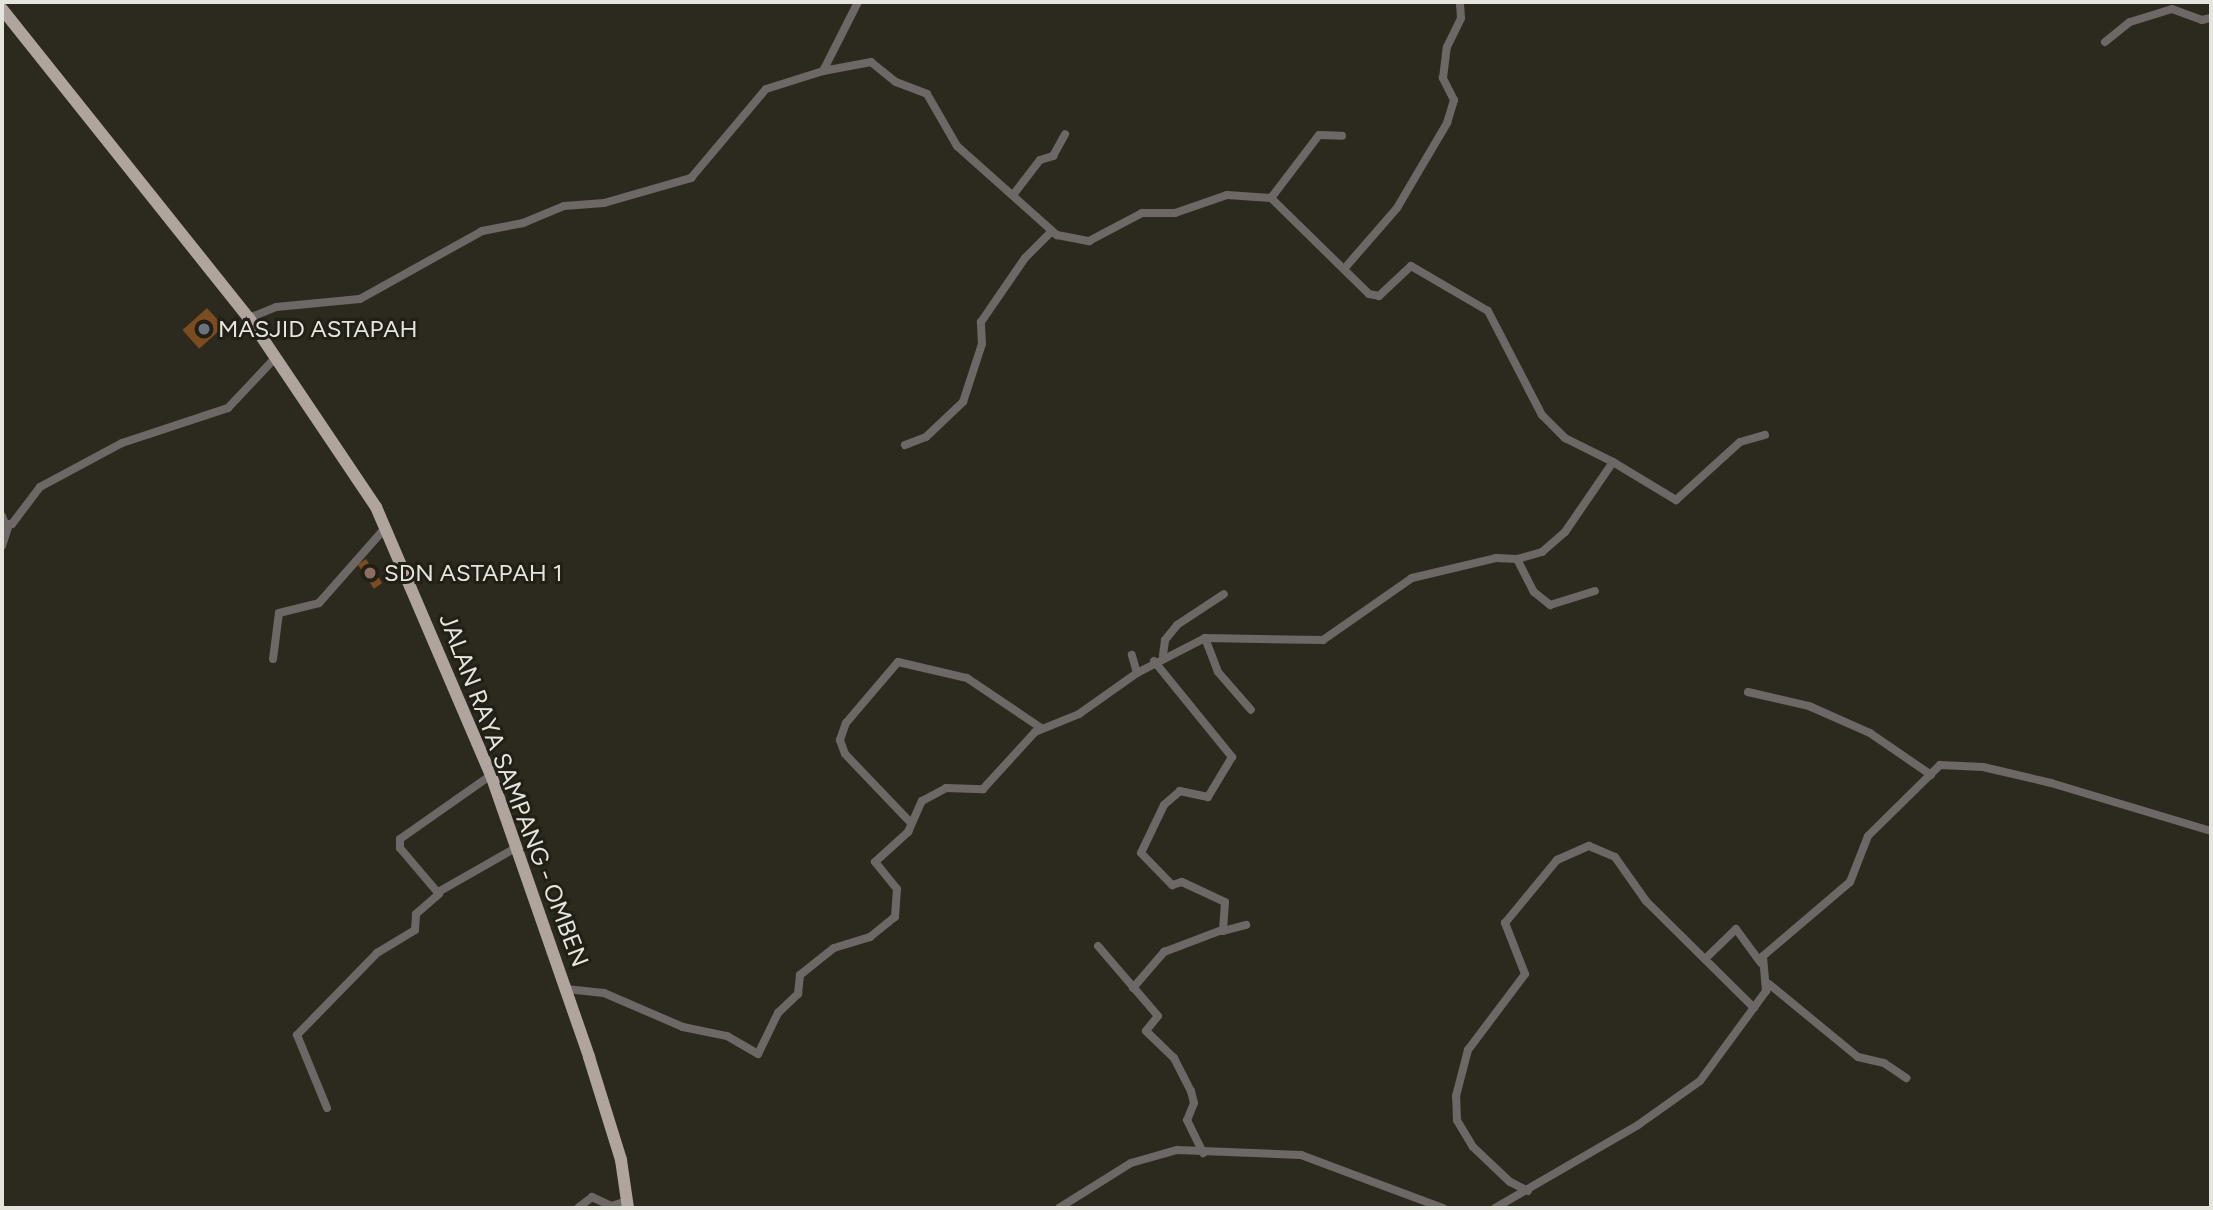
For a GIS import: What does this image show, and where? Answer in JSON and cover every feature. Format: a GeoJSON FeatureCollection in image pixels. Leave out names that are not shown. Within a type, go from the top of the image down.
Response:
{"type":"FeatureCollection","features":[{"type":"Feature","properties":{"kind":"main road","name":"JALAN RAYA SAMPANG - OMBEN"},"geometry":{"type":"LineString","coordinates":[[2,9],[248,318],[386,527],[491,775],[517,847],[615,1140],[628,1204]]}},
{"type":"Feature","properties":{"kind":"street"},"geometry":{"type":"LineString","coordinates":[[823,71],[858,2]]}},
{"type":"Feature","properties":{"kind":"street"},"geometry":{"type":"LineString","coordinates":[[1345,269],[1397,208],[1447,123],[1454,100],[1443,78],[1447,47],[1461,18],[1460,2]]}},
{"type":"Feature","properties":{"kind":"street"},"geometry":{"type":"LineString","coordinates":[[2105,42],[2130,22],[2172,9],[2202,20],[2211,18]]}},
{"type":"Feature","properties":{"kind":"street"},"geometry":{"type":"LineString","coordinates":[[248,318],[276,307],[360,299],[482,231],[523,223],[564,206],[604,203],[653,185],[681,183],[716,155],[766,89],[823,71],[872,62],[896,82],[927,94],[957,146],[1052,231],[1088,241],[1142,213],[1175,213],[1227,195],[1271,198],[1376,296],[1414,267],[1488,311],[1542,415],[1565,438],[1613,462],[1676,500],[1740,442],[1765,435]]}},
{"type":"Feature","properties":{"kind":"street"},"geometry":{"type":"LineString","coordinates":[[1013,195],[1040,160],[1053,156],[1065,134]]}},
{"type":"Feature","properties":{"kind":"street"},"geometry":{"type":"LineString","coordinates":[[1271,198],[1319,135],[1342,136]]}},
{"type":"Feature","properties":{"kind":"street"},"geometry":{"type":"LineString","coordinates":[[905,445],[926,437],[963,402],[982,344],[981,322],[1025,258],[1052,231]]}},
{"type":"Feature","properties":{"kind":"street"},"geometry":{"type":"LineString","coordinates":[[2,545],[9,525],[40,486],[122,443],[228,408],[276,357]]}},
{"type":"Feature","properties":{"kind":"street"},"geometry":{"type":"LineString","coordinates":[[566,989],[604,993],[683,1027],[727,1036],[758,1054],[778,1013],[798,994],[800,975],[834,948],[870,937],[895,917],[897,889],[876,862],[911,823],[917,807],[937,791],[983,789],[1041,728],[1079,714],[1163,655],[1205,638],[1323,640],[1419,575],[1496,558],[1517,559],[1537,555],[1564,532],[1613,462]]}},
{"type":"Feature","properties":{"kind":"street"},"geometry":{"type":"LineString","coordinates":[[2,516],[9,525]]}},
{"type":"Feature","properties":{"kind":"street"},"geometry":{"type":"LineString","coordinates":[[273,659],[279,613],[319,603],[386,527]]}},
{"type":"Feature","properties":{"kind":"street"},"geometry":{"type":"LineString","coordinates":[[1517,559],[1534,592],[1550,605],[1595,591]]}},
{"type":"Feature","properties":{"kind":"street"},"geometry":{"type":"LineString","coordinates":[[1163,655],[1165,640],[1177,625],[1202,604],[1224,594]]}},
{"type":"Feature","properties":{"kind":"street"},"geometry":{"type":"LineString","coordinates":[[1205,638],[1218,672],[1251,710]]}},
{"type":"Feature","properties":{"kind":"street"},"geometry":{"type":"LineString","coordinates":[[1132,655],[1137,673]]}},
{"type":"Feature","properties":{"kind":"street"},"geometry":{"type":"LineString","coordinates":[[1154,661],[1232,757],[1208,796],[1181,791],[1164,805],[1141,853],[1172,885],[1182,882],[1225,902],[1222,929]]}},
{"type":"Feature","properties":{"kind":"street"},"geometry":{"type":"LineString","coordinates":[[911,823],[845,754],[841,740],[846,723],[898,663],[967,678],[1041,728]]}},
{"type":"Feature","properties":{"kind":"street"},"geometry":{"type":"LineString","coordinates":[[1748,692],[1822,712],[1882,739],[1931,775]]}},
{"type":"Feature","properties":{"kind":"street"},"geometry":{"type":"LineString","coordinates":[[1761,964],[1772,946],[1850,882],[1868,836],[1946,762],[1983,767],[2211,831]]}},
{"type":"Feature","properties":{"kind":"street"},"geometry":{"type":"LineString","coordinates":[[440,891],[399,842],[491,775]]}},
{"type":"Feature","properties":{"kind":"street"},"geometry":{"type":"LineString","coordinates":[[327,1108],[297,1035],[377,953],[415,930],[416,914],[440,891],[517,847]]}},
{"type":"Feature","properties":{"kind":"street"},"geometry":{"type":"LineString","coordinates":[[1528,1191],[1478,1153],[1456,1111],[1468,1050],[1525,974],[1504,928],[1519,902],[1557,860],[1578,848],[1604,850],[1754,1008]]}},
{"type":"Feature","properties":{"kind":"street"},"geometry":{"type":"LineString","coordinates":[[1133,988],[1164,952],[1222,929],[1231,932],[1246,925]]}},
{"type":"Feature","properties":{"kind":"street"},"geometry":{"type":"LineString","coordinates":[[1705,959],[1736,929],[1761,964],[1769,984],[1858,1057],[1884,1063],[1906,1078]]}},
{"type":"Feature","properties":{"kind":"street"},"geometry":{"type":"LineString","coordinates":[[1098,946],[1158,1016],[1146,1032],[1174,1058],[1192,1091],[1194,1103],[1187,1120],[1203,1153]]}},
{"type":"Feature","properties":{"kind":"street"},"geometry":{"type":"LineString","coordinates":[[1495,1208],[1528,1191],[1690,1090],[1754,1008],[1769,984]]}},
{"type":"Feature","properties":{"kind":"street"},"geometry":{"type":"LineString","coordinates":[[1059,1208],[1131,1163],[1167,1152],[1301,1155],[1443,1208]]}},
{"type":"Feature","properties":{"kind":"street"},"geometry":{"type":"LineString","coordinates":[[579,1208],[592,1197],[611,1206],[628,1204]]}},
{"type":"Feature","properties":{"kind":"building","name":"MASJID ASTAPAH"},"geometry":{"type":"Polygon","coordinates":[[[207,308],[224,327],[199,349],[182,330],[207,308]]]}},
{"type":"Feature","properties":{"kind":"building","name":"SDN ASTAPAH 1"},"geometry":{"type":"Polygon","coordinates":[[[366,559],[382,583],[374,589],[358,565],[366,559]]]}},
{"type":"Feature","properties":{"kind":"place","name":"MASJID ASTAPAH"},"geometry":{"type":"Point","coordinates":[204,329]}},
{"type":"Feature","properties":{"kind":"place","name":"SDN ASTAPAH 1"},"geometry":{"type":"Point","coordinates":[370,573]}}]}
